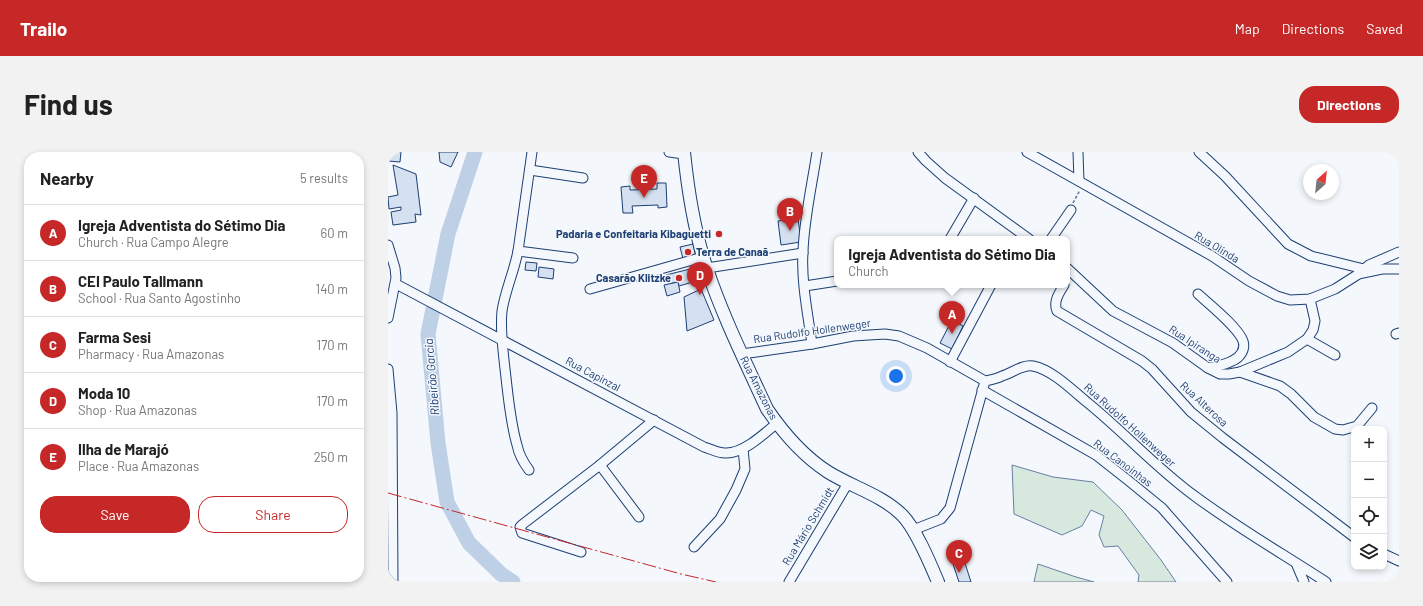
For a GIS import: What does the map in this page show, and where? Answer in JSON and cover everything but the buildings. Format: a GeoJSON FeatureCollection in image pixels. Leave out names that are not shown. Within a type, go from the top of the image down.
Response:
{"type":"FeatureCollection","features":[{"type":"Feature","properties":{"kind":"main road","name":"Rua Amazonas"},"geometry":{"type":"LineString","coordinates":[[684,153],[688,196],[705,263],[726,317],[767,409],[777,423],[807,457],[848,483],[882,500],[903,516],[913,530],[938,582]]}},
{"type":"Feature","properties":{"kind":"street"},"geometry":{"type":"LineString","coordinates":[[529,470],[516,445],[510,411],[502,339],[502,312],[504,299],[515,268],[532,152]]}},
{"type":"Feature","properties":{"kind":"street"},"geometry":{"type":"LineString","coordinates":[[669,152],[684,153]]}},
{"type":"Feature","properties":{"kind":"street"},"geometry":{"type":"LineString","coordinates":[[812,344],[802,253],[816,152]]}},
{"type":"Feature","properties":{"kind":"street"},"geometry":{"type":"LineString","coordinates":[[918,152],[936,171],[974,198],[1018,236]]}},
{"type":"Feature","properties":{"kind":"street","name":"Rua Olinda"},"geometry":{"type":"LineString","coordinates":[[1027,152],[1212,256],[1264,290],[1290,300],[1310,299],[1335,289],[1369,265],[1399,252]]}},
{"type":"Feature","properties":{"kind":"street"},"geometry":{"type":"LineString","coordinates":[[1078,152],[1082,182]]}},
{"type":"Feature","properties":{"kind":"street"},"geometry":{"type":"LineString","coordinates":[[1199,152],[1225,176],[1288,244],[1311,256],[1360,272],[1382,269],[1399,269]]}},
{"type":"Feature","properties":{"kind":"street"},"geometry":{"type":"LineString","coordinates":[[530,170],[583,178]]}},
{"type":"Feature","properties":{"kind":"street"},"geometry":{"type":"LineString","coordinates":[[952,236],[974,198]]}},
{"type":"Feature","properties":{"kind":"street"},"geometry":{"type":"LineString","coordinates":[[1053,236],[1071,210]]}},
{"type":"Feature","properties":{"kind":"street"},"geometry":{"type":"LineString","coordinates":[[388,245],[394,268],[396,284],[388,318]]}},
{"type":"Feature","properties":{"kind":"street"},"geometry":{"type":"LineString","coordinates":[[518,251],[573,258]]}},
{"type":"Feature","properties":{"kind":"street"},"geometry":{"type":"LineString","coordinates":[[590,289],[705,263],[802,253]]}},
{"type":"Feature","properties":{"kind":"street","name":"Rua Ipiranga"},"geometry":{"type":"LineString","coordinates":[[1070,275],[1113,311],[1173,343],[1208,368],[1220,374],[1240,372],[1288,352],[1308,339]]}},
{"type":"Feature","properties":{"kind":"street"},"geometry":{"type":"LineString","coordinates":[[805,286],[834,281]]}},
{"type":"Feature","properties":{"kind":"street","name":"Rua Capinzal"},"geometry":{"type":"LineString","coordinates":[[396,284],[704,447],[717,452],[727,453],[743,449],[777,423]]}},
{"type":"Feature","properties":{"kind":"street"},"geometry":{"type":"LineString","coordinates":[[950,362],[989,288]]}},
{"type":"Feature","properties":{"kind":"street","name":"Rua Alterosa"},"geometry":{"type":"LineString","coordinates":[[1062,288],[1056,301],[1055,307],[1057,312],[1152,369],[1191,412],[1351,535]]}},
{"type":"Feature","properties":{"kind":"street"},"geometry":{"type":"LineString","coordinates":[[1198,294],[1233,328],[1243,339],[1244,344],[1240,356],[1233,361],[1208,368]]}},
{"type":"Feature","properties":{"kind":"street"},"geometry":{"type":"LineString","coordinates":[[1310,299],[1315,321],[1313,330],[1308,339],[1335,355]]}},
{"type":"Feature","properties":{"kind":"street","name":"Rua Rudolfo Hollenweger"},"geometry":{"type":"LineString","coordinates":[[742,354],[812,344],[853,336],[885,334],[899,336],[927,348],[950,362],[983,386],[1021,368],[1032,366],[1045,370],[1059,379],[1110,420],[1173,480],[1249,533],[1326,582]]}},
{"type":"Feature","properties":{"kind":"street"},"geometry":{"type":"LineString","coordinates":[[388,369],[392,413],[390,539],[393,582]]}},
{"type":"Feature","properties":{"kind":"street"},"geometry":{"type":"LineString","coordinates":[[1240,372],[1280,386],[1291,394],[1314,417],[1335,429],[1343,430],[1357,426],[1372,408]]}},
{"type":"Feature","properties":{"kind":"street"},"geometry":{"type":"LineString","coordinates":[[913,530],[941,519],[950,508],[983,386]]}},
{"type":"Feature","properties":{"kind":"street","name":"Rua Canoinhas"},"geometry":{"type":"LineString","coordinates":[[983,386],[1096,455],[1130,481],[1162,508],[1228,582]]}},
{"type":"Feature","properties":{"kind":"street"},"geometry":{"type":"LineString","coordinates":[[581,552],[522,533],[520,527],[600,465],[654,420]]}},
{"type":"Feature","properties":{"kind":"street"},"geometry":{"type":"LineString","coordinates":[[694,547],[720,519],[736,490],[745,469],[743,449]]}},
{"type":"Feature","properties":{"kind":"street"},"geometry":{"type":"LineString","coordinates":[[600,465],[639,517]]}},
{"type":"Feature","properties":{"kind":"street","name":"Rua Mário Schmidt"},"geometry":{"type":"LineString","coordinates":[[789,582],[848,483]]}},
{"type":"Feature","properties":{"kind":"street"},"geometry":{"type":"LineString","coordinates":[[1387,555],[1399,561]]}},
{"type":"Feature","properties":{"kind":"street"},"geometry":{"type":"LineString","coordinates":[[1296,563],[1304,582]]}},
{"type":"Feature","properties":{"kind":"path"},"geometry":{"type":"LineString","coordinates":[[1071,210],[1082,182]]}},
{"type":"Feature","properties":{"kind":"shaded area"},"geometry":{"type":"Polygon","coordinates":[[[1012,465],[1053,477],[1093,482],[1122,510],[1161,560],[1176,582],[1138,582],[1139,575],[1118,546],[1104,547],[1099,535],[1104,516],[1091,510],[1082,526],[1062,535],[1014,514],[1012,465]]]}},
{"type":"Feature","properties":{"kind":"shaded area"},"geometry":{"type":"Polygon","coordinates":[[[1038,564],[1076,577],[1094,582],[1034,582],[1038,564]]]}},
{"type":"Feature","properties":{"kind":"waterway","name":"Ribeirão Garcia"},"geometry":{"type":"LineString","coordinates":[[475,152],[448,234],[428,334],[438,443],[447,502],[469,543],[501,574],[513,582]]}},
{"type":"Feature","properties":{"kind":"power"},"geometry":{"type":"LineString","coordinates":[[388,493],[681,574],[716,582]]}},
{"type":"Feature","properties":{"kind":"place","name":"Ilha de Marajó"},"geometry":{"type":"Point","coordinates":[644,198]}},
{"type":"Feature","properties":{"kind":"place","name":"CEI Paulo Tallmann"},"geometry":{"type":"Point","coordinates":[790,231]}},
{"type":"Feature","properties":{"kind":"place","name":"Padaria e Confeitaria Kibaguetti"},"geometry":{"type":"Point","coordinates":[719,234]}},
{"type":"Feature","properties":{"kind":"place","name":"Terra de Canaã"},"geometry":{"type":"Point","coordinates":[688,252]}},
{"type":"Feature","properties":{"kind":"place","name":"Casarão Klitzke"},"geometry":{"type":"Point","coordinates":[679,278]}},
{"type":"Feature","properties":{"kind":"place","name":"Moda 10"},"geometry":{"type":"Point","coordinates":[700,295]}},
{"type":"Feature","properties":{"kind":"place","name":"Igreja Adventista do Sétimo Dia"},"geometry":{"type":"Point","coordinates":[952,334]}},
{"type":"Feature","properties":{"kind":"place","name":"Farma Sesi"},"geometry":{"type":"Point","coordinates":[959,573]}}]}
